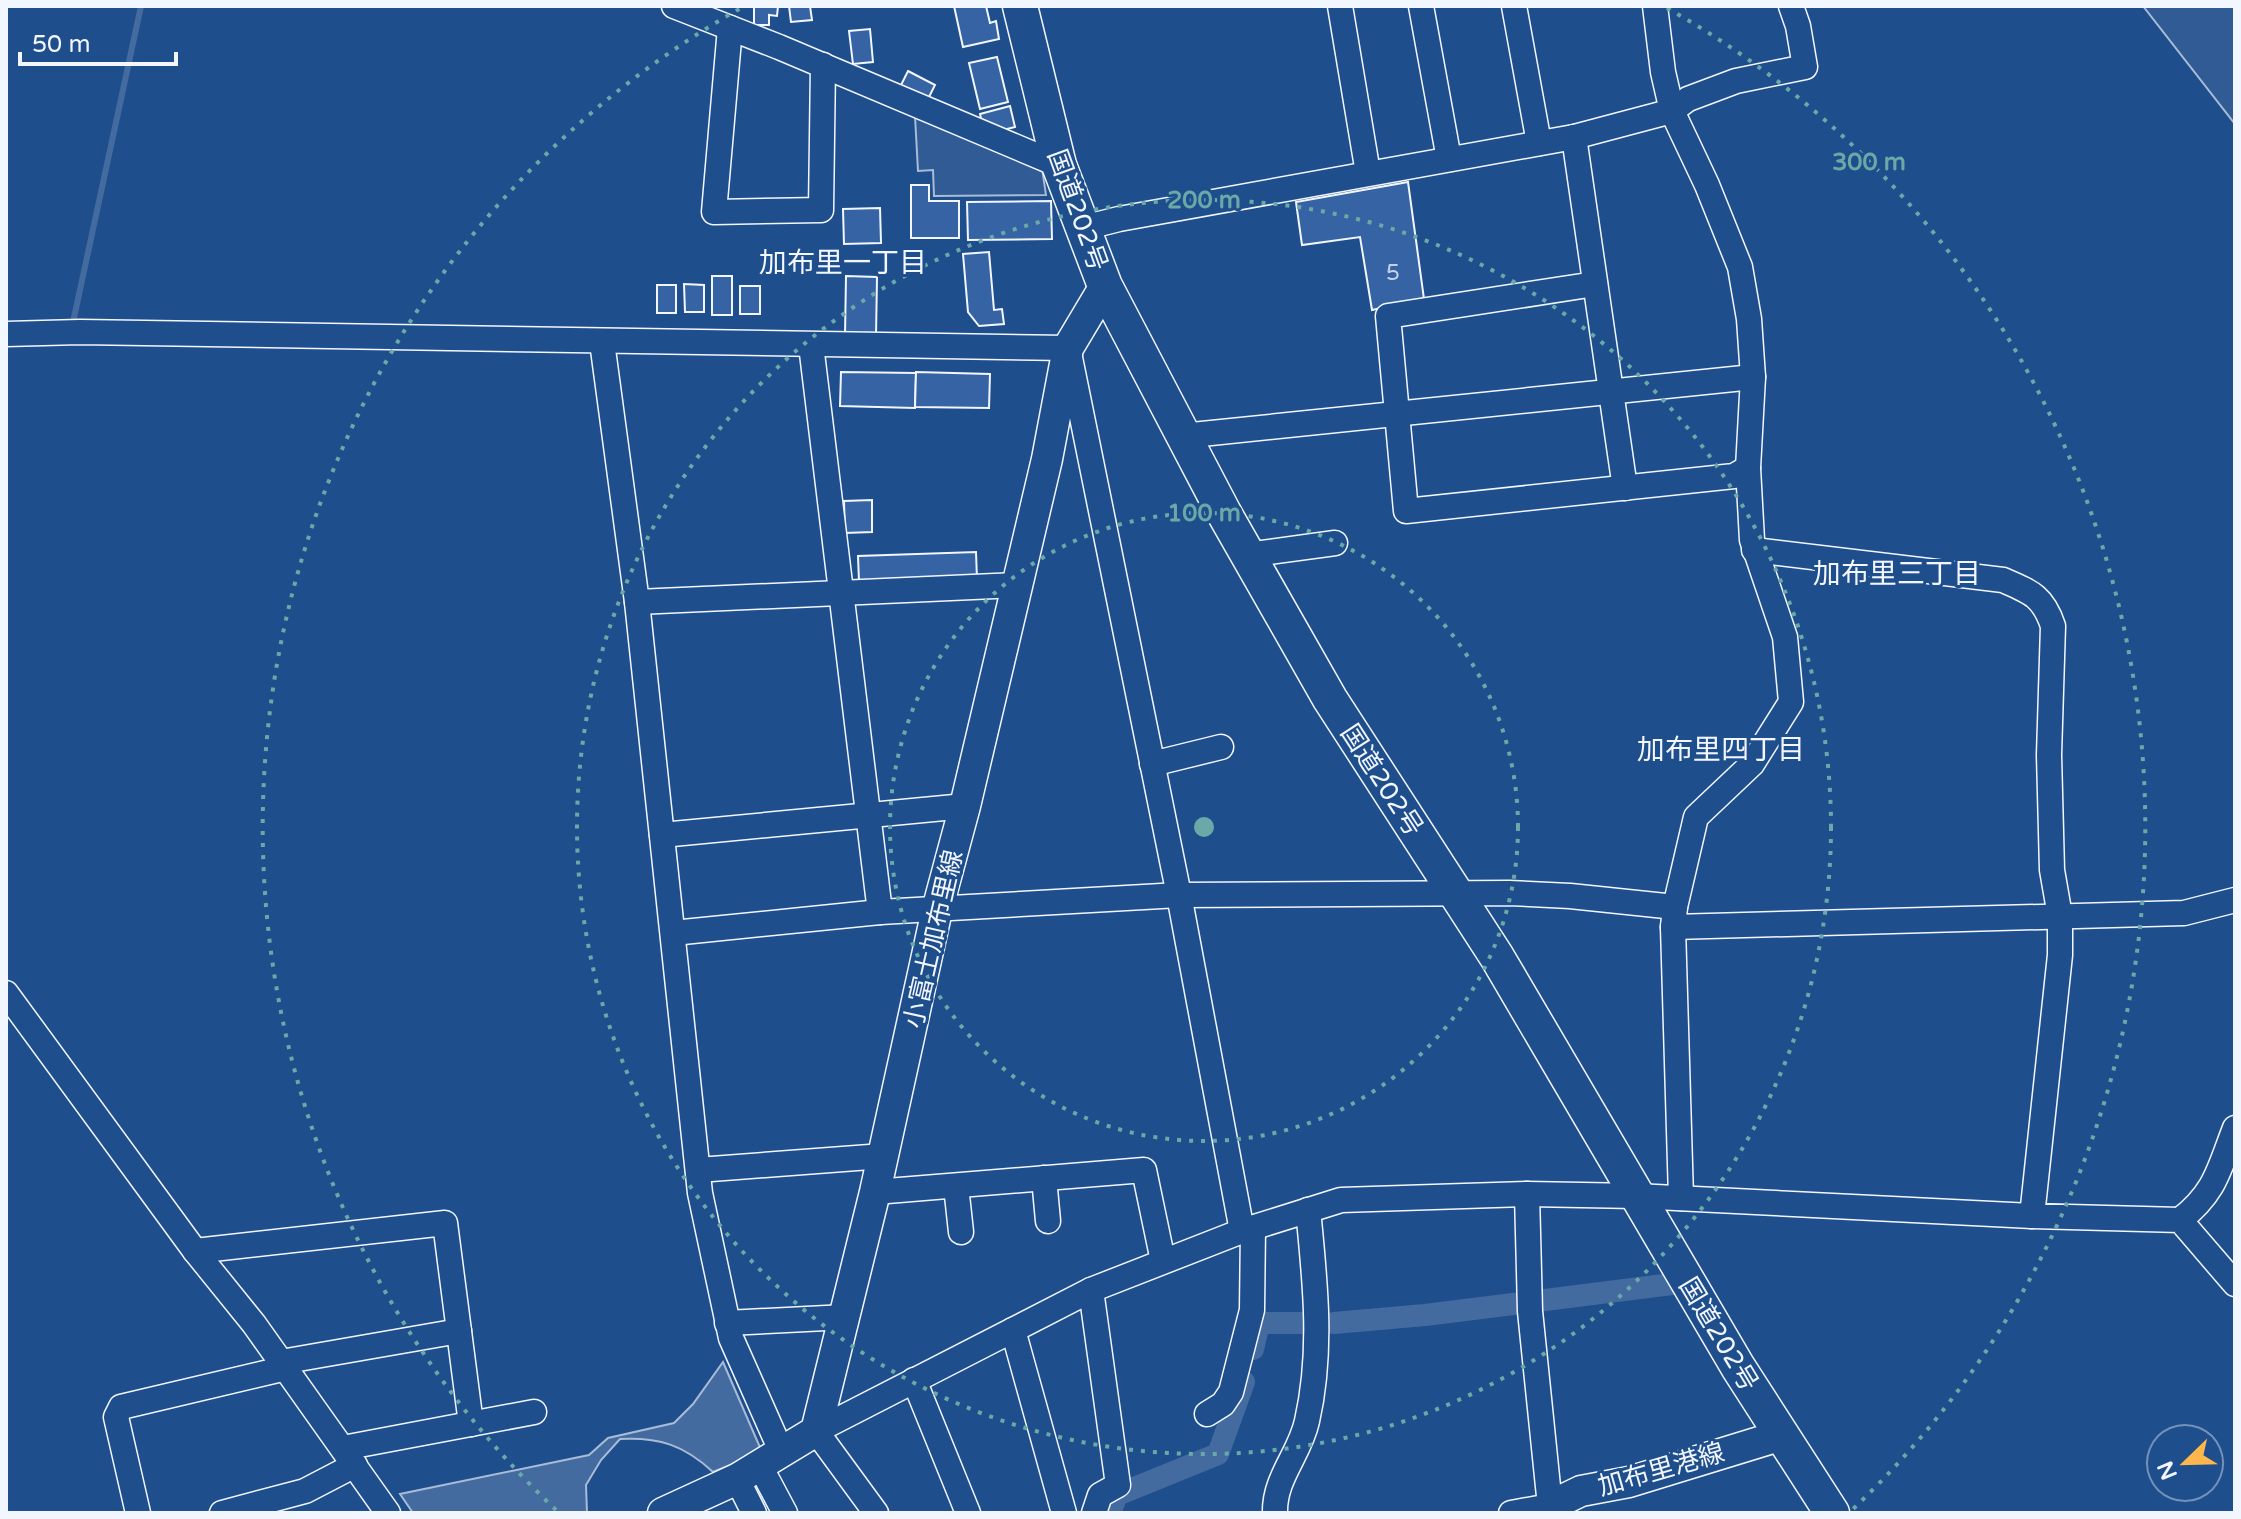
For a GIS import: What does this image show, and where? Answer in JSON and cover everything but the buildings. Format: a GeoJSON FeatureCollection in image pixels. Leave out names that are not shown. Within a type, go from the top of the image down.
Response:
{"type":"FeatureCollection","features":[{"type":"Feature","properties":{"kind":"highway","name":"国道202号"},"geometry":{"type":"LineString","coordinates":[[1020,6],[1059,165],[1105,286],[1182,436],[1330,699],[1497,957],[1636,1196],[1832,1513]]}},
{"type":"Feature","properties":{"kind":"main road","name":"小富士加布里線"},"geometry":{"type":"LineString","coordinates":[[816,1431],[846,1317],[937,910],[965,806],[1047,459],[1068,348],[1105,286]]}},
{"type":"Feature","properties":{"kind":"main road"},"geometry":{"type":"LineString","coordinates":[[663,1513],[760,1466],[816,1431]]}},
{"type":"Feature","properties":{"kind":"main road","name":"加布里港線"},"geometry":{"type":"LineString","coordinates":[[1550,1510],[1581,1491],[1629,1482],[1782,1435]]}},
{"type":"Feature","properties":{"kind":"street"},"geometry":{"type":"LineString","coordinates":[[674,6],[1059,165]]}},
{"type":"Feature","properties":{"kind":"street"},"geometry":{"type":"LineString","coordinates":[[1340,6],[1368,173]]}},
{"type":"Feature","properties":{"kind":"street"},"geometry":{"type":"LineString","coordinates":[[1421,6],[1449,159]]}},
{"type":"Feature","properties":{"kind":"street"},"geometry":{"type":"LineString","coordinates":[[1514,6],[1539,143]]}},
{"type":"Feature","properties":{"kind":"street"},"geometry":{"type":"LineString","coordinates":[[1655,6],[1663,72],[1672,111],[1707,185],[1740,267],[1749,319],[1753,377],[1748,468],[1754,550],[1785,637],[1791,702],[1752,764],[1696,817],[1674,917],[1681,1198]]}},
{"type":"Feature","properties":{"kind":"street"},"geometry":{"type":"LineString","coordinates":[[1083,228],[1574,137],[1672,111],[1688,99],[1722,86],[1805,67],[1791,6]]}},
{"type":"Feature","properties":{"kind":"street"},"geometry":{"type":"LineString","coordinates":[[730,28],[714,212],[821,210],[823,65]]}},
{"type":"Feature","properties":{"kind":"street"},"geometry":{"type":"LineString","coordinates":[[1574,137],[1625,488]]}},
{"type":"Feature","properties":{"kind":"street"},"geometry":{"type":"LineString","coordinates":[[1595,284],[1388,316],[1406,511],[1734,476],[1748,468]]}},
{"type":"Feature","properties":{"kind":"street"},"geometry":{"type":"LineString","coordinates":[[6,334],[70,332],[470,337],[603,350],[812,354],[1068,348],[1247,1229],[1252,1310],[1231,1392],[1223,1404],[1207,1414]]}},
{"type":"Feature","properties":{"kind":"street"},"geometry":{"type":"LineString","coordinates":[[603,350],[637,602],[698,1170],[727,1323],[760,1466],[785,1513]]}},
{"type":"Feature","properties":{"kind":"street"},"geometry":{"type":"LineString","coordinates":[[812,354],[880,912]]}},
{"type":"Feature","properties":{"kind":"street"},"geometry":{"type":"LineString","coordinates":[[1182,436],[1753,377]]}},
{"type":"Feature","properties":{"kind":"street"},"geometry":{"type":"LineString","coordinates":[[1247,555],[1335,543]]}},
{"type":"Feature","properties":{"kind":"street"},"geometry":{"type":"LineString","coordinates":[[1754,550],[2003,580],[2028,590],[2047,607],[2053,626],[2049,755],[2052,870],[2060,916],[2060,955],[2032,1216]]}},
{"type":"Feature","properties":{"kind":"street"},"geometry":{"type":"LineString","coordinates":[[637,602],[1017,585]]}},
{"type":"Feature","properties":{"kind":"street"},"geometry":{"type":"LineString","coordinates":[[1152,764],[1221,747]]}},
{"type":"Feature","properties":{"kind":"street"},"geometry":{"type":"LineString","coordinates":[[662,835],[965,806]]}},
{"type":"Feature","properties":{"kind":"street"},"geometry":{"type":"LineString","coordinates":[[673,933],[880,912],[1179,895],[1455,893],[1570,896],[1674,917],[2184,913],[2235,900]]}},
{"type":"Feature","properties":{"kind":"street"},"geometry":{"type":"LineString","coordinates":[[6,993],[195,1251],[284,1365],[388,1513]]}},
{"type":"Feature","properties":{"kind":"street"},"geometry":{"type":"LineString","coordinates":[[876,1513],[816,1431],[1091,1290],[1247,1229],[1341,1200],[1527,1194],[1636,1196],[2032,1216],[2180,1220],[2200,1204],[2212,1186],[2235,1128]]}},
{"type":"Feature","properties":{"kind":"street"},"geometry":{"type":"LineString","coordinates":[[698,1170],[883,1156]]}},
{"type":"Feature","properties":{"kind":"street"},"geometry":{"type":"LineString","coordinates":[[875,1192],[1144,1170],[1163,1261]]}},
{"type":"Feature","properties":{"kind":"street"},"geometry":{"type":"LineString","coordinates":[[1044,1178],[1048,1221]]}},
{"type":"Feature","properties":{"kind":"street"},"geometry":{"type":"LineString","coordinates":[[956,1186],[961,1232]]}},
{"type":"Feature","properties":{"kind":"street"},"geometry":{"type":"LineString","coordinates":[[1511,1513],[1550,1510],[1530,1303],[1527,1194]]}},
{"type":"Feature","properties":{"kind":"street"},"geometry":{"type":"LineString","coordinates":[[1275,1513],[1278,1486],[1307,1424],[1314,1384],[1317,1303],[1308,1210]]}},
{"type":"Feature","properties":{"kind":"street"},"geometry":{"type":"LineString","coordinates":[[2180,1220],[2235,1284]]}},
{"type":"Feature","properties":{"kind":"street"},"geometry":{"type":"LineString","coordinates":[[195,1251],[445,1223],[471,1424]]}},
{"type":"Feature","properties":{"kind":"street"},"geometry":{"type":"LineString","coordinates":[[1091,1290],[1118,1485],[1100,1495],[1094,1513]]}},
{"type":"Feature","properties":{"kind":"street"},"geometry":{"type":"LineString","coordinates":[[727,1323],[846,1317]]}},
{"type":"Feature","properties":{"kind":"street"},"geometry":{"type":"LineString","coordinates":[[1013,1330],[1064,1513]]}},
{"type":"Feature","properties":{"kind":"street"},"geometry":{"type":"LineString","coordinates":[[138,1513],[116,1417],[121,1407],[284,1365],[459,1331]]}},
{"type":"Feature","properties":{"kind":"street"},"geometry":{"type":"LineString","coordinates":[[914,1380],[968,1513]]}},
{"type":"Feature","properties":{"kind":"street"},"geometry":{"type":"LineString","coordinates":[[222,1513],[305,1491],[349,1456],[471,1424],[534,1412]]}},
{"type":"Feature","properties":{"kind":"street"},"geometry":{"type":"LineString","coordinates":[[754,1513],[760,1466]]}},
{"type":"Feature","properties":{"kind":"shaded area"},"geometry":{"type":"Polygon","coordinates":[[[2143,6],[2235,6],[2235,124],[2143,6]]]}},
{"type":"Feature","properties":{"kind":"shaded area"},"geometry":{"type":"Polygon","coordinates":[[[915,116],[1042,168],[1046,195],[934,196],[933,170],[918,171],[915,116]]]}},
{"type":"Feature","properties":{"kind":"shaded area"},"geometry":{"type":"Polygon","coordinates":[[[723,1362],[762,1452],[713,1472],[692,1455],[659,1441],[620,1439],[601,1460],[586,1485],[587,1513],[413,1513],[400,1494],[589,1455],[608,1438],[674,1423],[693,1404],[723,1362]]]}},
{"type":"Feature","properties":{"kind":"waterway"},"geometry":{"type":"LineString","coordinates":[[72,327],[141,6]]}},
{"type":"Feature","properties":{"kind":"waterway"},"geometry":{"type":"LineString","coordinates":[[1334,1323],[1425,1315],[1672,1284]]}},
{"type":"Feature","properties":{"kind":"waterway"},"geometry":{"type":"LineString","coordinates":[[1253,1349],[1259,1323],[1300,1323]]}},
{"type":"Feature","properties":{"kind":"waterway"},"geometry":{"type":"LineString","coordinates":[[1110,1513],[1117,1495],[1218,1454],[1244,1382]]}},
{"type":"Feature","properties":{"kind":"district","name":"加布里一丁目"},"geometry":{"type":"Point","coordinates":[843,262]}},
{"type":"Feature","properties":{"kind":"district","name":"加布里三丁目"},"geometry":{"type":"Point","coordinates":[1897,573]}},
{"type":"Feature","properties":{"kind":"district","name":"加布里四丁目"},"geometry":{"type":"Point","coordinates":[1721,749]}}]}
